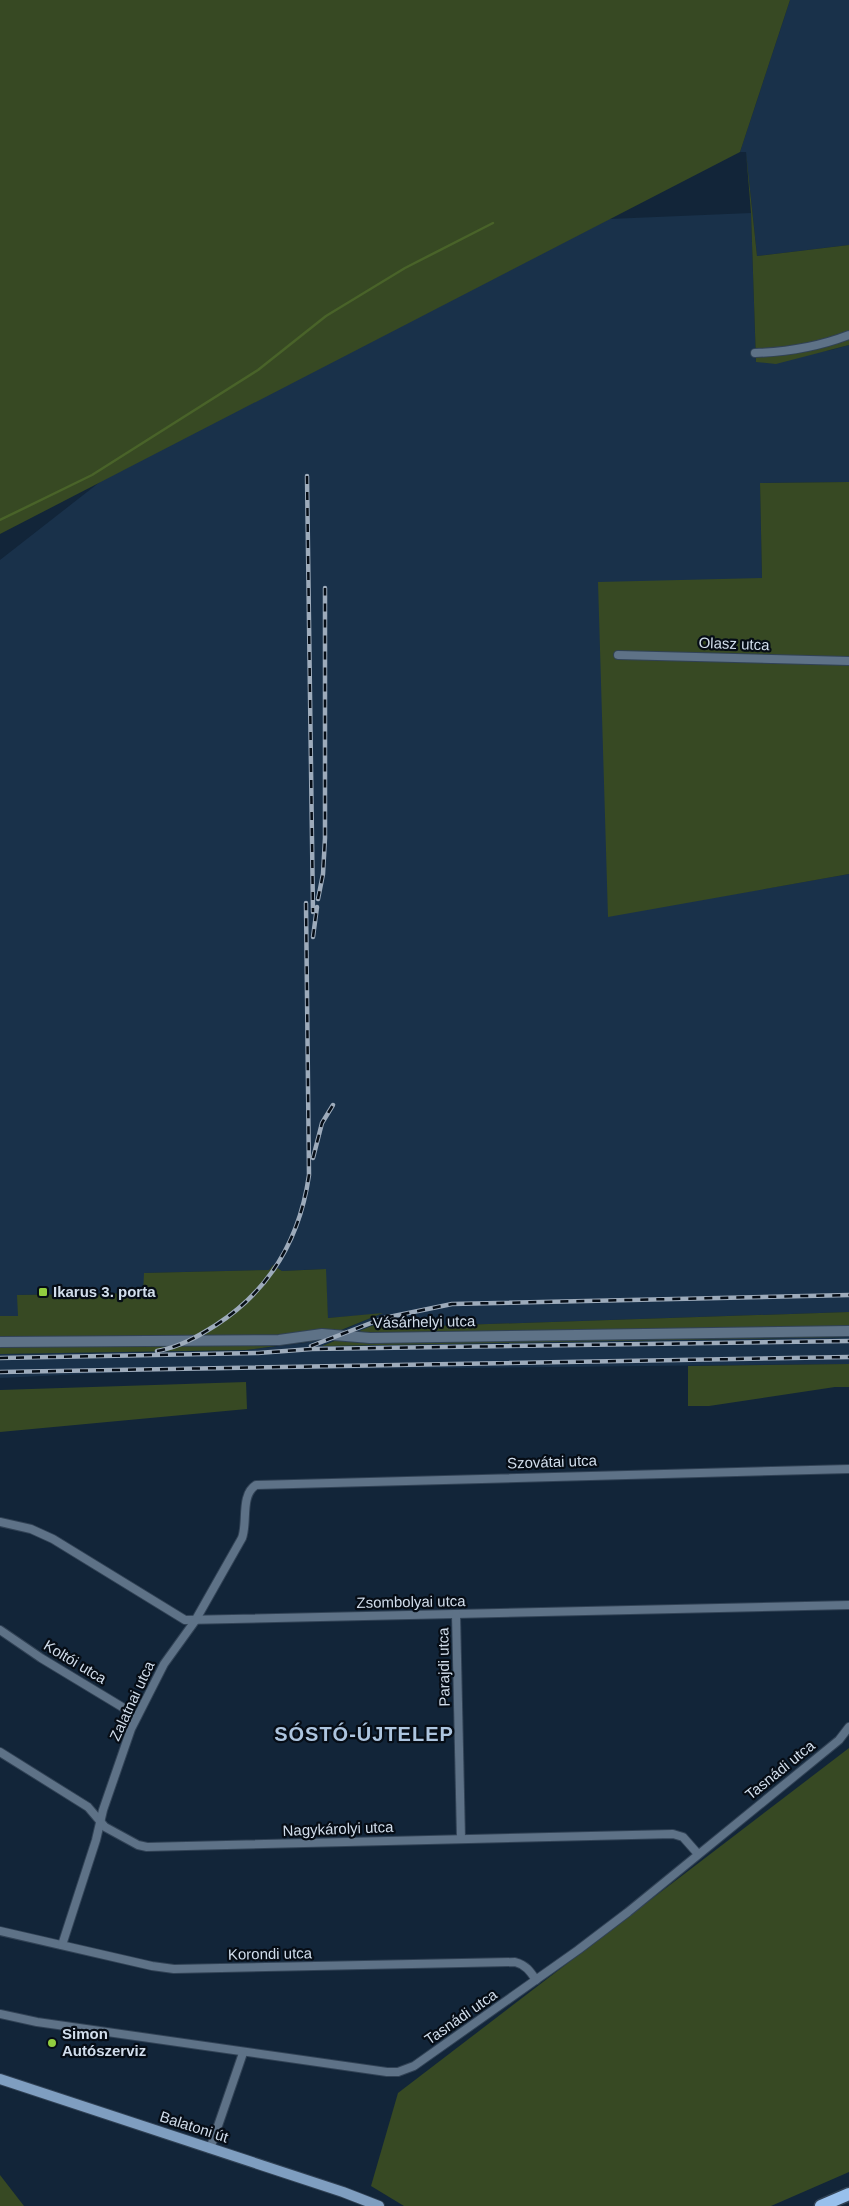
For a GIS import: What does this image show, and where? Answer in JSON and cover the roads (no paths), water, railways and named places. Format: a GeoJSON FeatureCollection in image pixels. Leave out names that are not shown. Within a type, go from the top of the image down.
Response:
{"type":"FeatureCollection","features":[{"type":"Feature","properties":{"kind":"main road","name":"Balatoni út"},"geometry":{"type":"LineString","coordinates":[[0,2079],[343,2192],[379,2206]]}},
{"type":"Feature","properties":{"kind":"main road"},"geometry":{"type":"LineString","coordinates":[[820,2206],[849,2194]]}},
{"type":"Feature","properties":{"kind":"street"},"geometry":{"type":"LineString","coordinates":[[755,353],[797,350],[849,335]]}},
{"type":"Feature","properties":{"kind":"street","name":"Olasz utca"},"geometry":{"type":"LineString","coordinates":[[618,655],[849,662]]}},
{"type":"Feature","properties":{"kind":"street","name":"Vásárhelyi utca"},"geometry":{"type":"LineString","coordinates":[[0,1342],[279,1340],[322,1334],[370,1338],[849,1331]]}},
{"type":"Feature","properties":{"kind":"street","name":"Szovátai utca"},"geometry":{"type":"LineString","coordinates":[[256,1485],[849,1469]]}},
{"type":"Feature","properties":{"kind":"street","name":"Zalatnai utca"},"geometry":{"type":"LineString","coordinates":[[62,1945],[96,1840],[103,1810],[137,1716],[172,1650],[195,1621],[242,1538],[245,1530],[248,1494],[250,1488],[256,1485]]}},
{"type":"Feature","properties":{"kind":"street","name":"Zsombolyai utca"},"geometry":{"type":"LineString","coordinates":[[0,1522],[31,1529],[52,1539],[178,1617],[195,1621],[849,1604]]}},
{"type":"Feature","properties":{"kind":"street","name":"Parajdi utca"},"geometry":{"type":"LineString","coordinates":[[456,1614],[461,1839]]}},
{"type":"Feature","properties":{"kind":"street","name":"Koltói utca"},"geometry":{"type":"LineString","coordinates":[[0,1630],[41,1658],[137,1716]]}},
{"type":"Feature","properties":{"kind":"street","name":"Tasnádi utca"},"geometry":{"type":"LineString","coordinates":[[0,2014],[37,2022],[243,2053],[398,2072],[414,2066],[628,1912],[839,1740],[849,1727]]}},
{"type":"Feature","properties":{"kind":"street","name":"Nagykárolyi utca"},"geometry":{"type":"LineString","coordinates":[[0,1752],[88,1807],[100,1822],[124,1839],[147,1847],[673,1834],[683,1837],[698,1854]]}},
{"type":"Feature","properties":{"kind":"street","name":"Korondi utca"},"geometry":{"type":"LineString","coordinates":[[0,1931],[152,1966],[174,1969],[515,1962],[523,1964],[529,1969],[536,1980]]}},
{"type":"Feature","properties":{"kind":"street"},"geometry":{"type":"LineString","coordinates":[[210,2149],[243,2053]]}},
{"type":"Feature","properties":{"kind":"waterway"},"geometry":{"type":"LineString","coordinates":[[0,520],[92,475],[258,370],[326,316],[405,268],[493,223]]}},
{"type":"Feature","properties":{"kind":"railway"},"geometry":{"type":"LineString","coordinates":[[307,476],[313,912]]}},
{"type":"Feature","properties":{"kind":"railway"},"geometry":{"type":"LineString","coordinates":[[318,899],[323,874],[325,838],[325,588]]}},
{"type":"Feature","properties":{"kind":"railway"},"geometry":{"type":"LineString","coordinates":[[157,1351],[181,1344],[202,1334],[235,1311],[252,1296],[267,1279],[279,1260],[290,1241],[298,1220],[305,1198],[309,1175],[306,903]]}},
{"type":"Feature","properties":{"kind":"railway"},"geometry":{"type":"LineString","coordinates":[[313,937],[317,907]]}},
{"type":"Feature","properties":{"kind":"railway"},"geometry":{"type":"LineString","coordinates":[[313,1158],[322,1123],[333,1105]]}},
{"type":"Feature","properties":{"kind":"railway"},"geometry":{"type":"LineString","coordinates":[[311,1346],[384,1318],[452,1304],[849,1295]]}},
{"type":"Feature","properties":{"kind":"railway"},"geometry":{"type":"LineString","coordinates":[[0,1358],[258,1353],[312,1349],[849,1341]]}},
{"type":"Feature","properties":{"kind":"railway"},"geometry":{"type":"LineString","coordinates":[[0,1372],[849,1357]]}},
{"type":"Feature","properties":{"kind":"place","name":"Ikarus 3. porta"},"geometry":{"type":"Point","coordinates":[43,1292]}},
{"type":"Feature","properties":{"kind":"place","name":"Simon Autószerviz"},"geometry":{"type":"Point","coordinates":[52,2043]}},
{"type":"Feature","properties":{"kind":"district","name":"SÓSTÓ-ÚJTELEP"},"geometry":{"type":"Point","coordinates":[364,1734]}}]}
